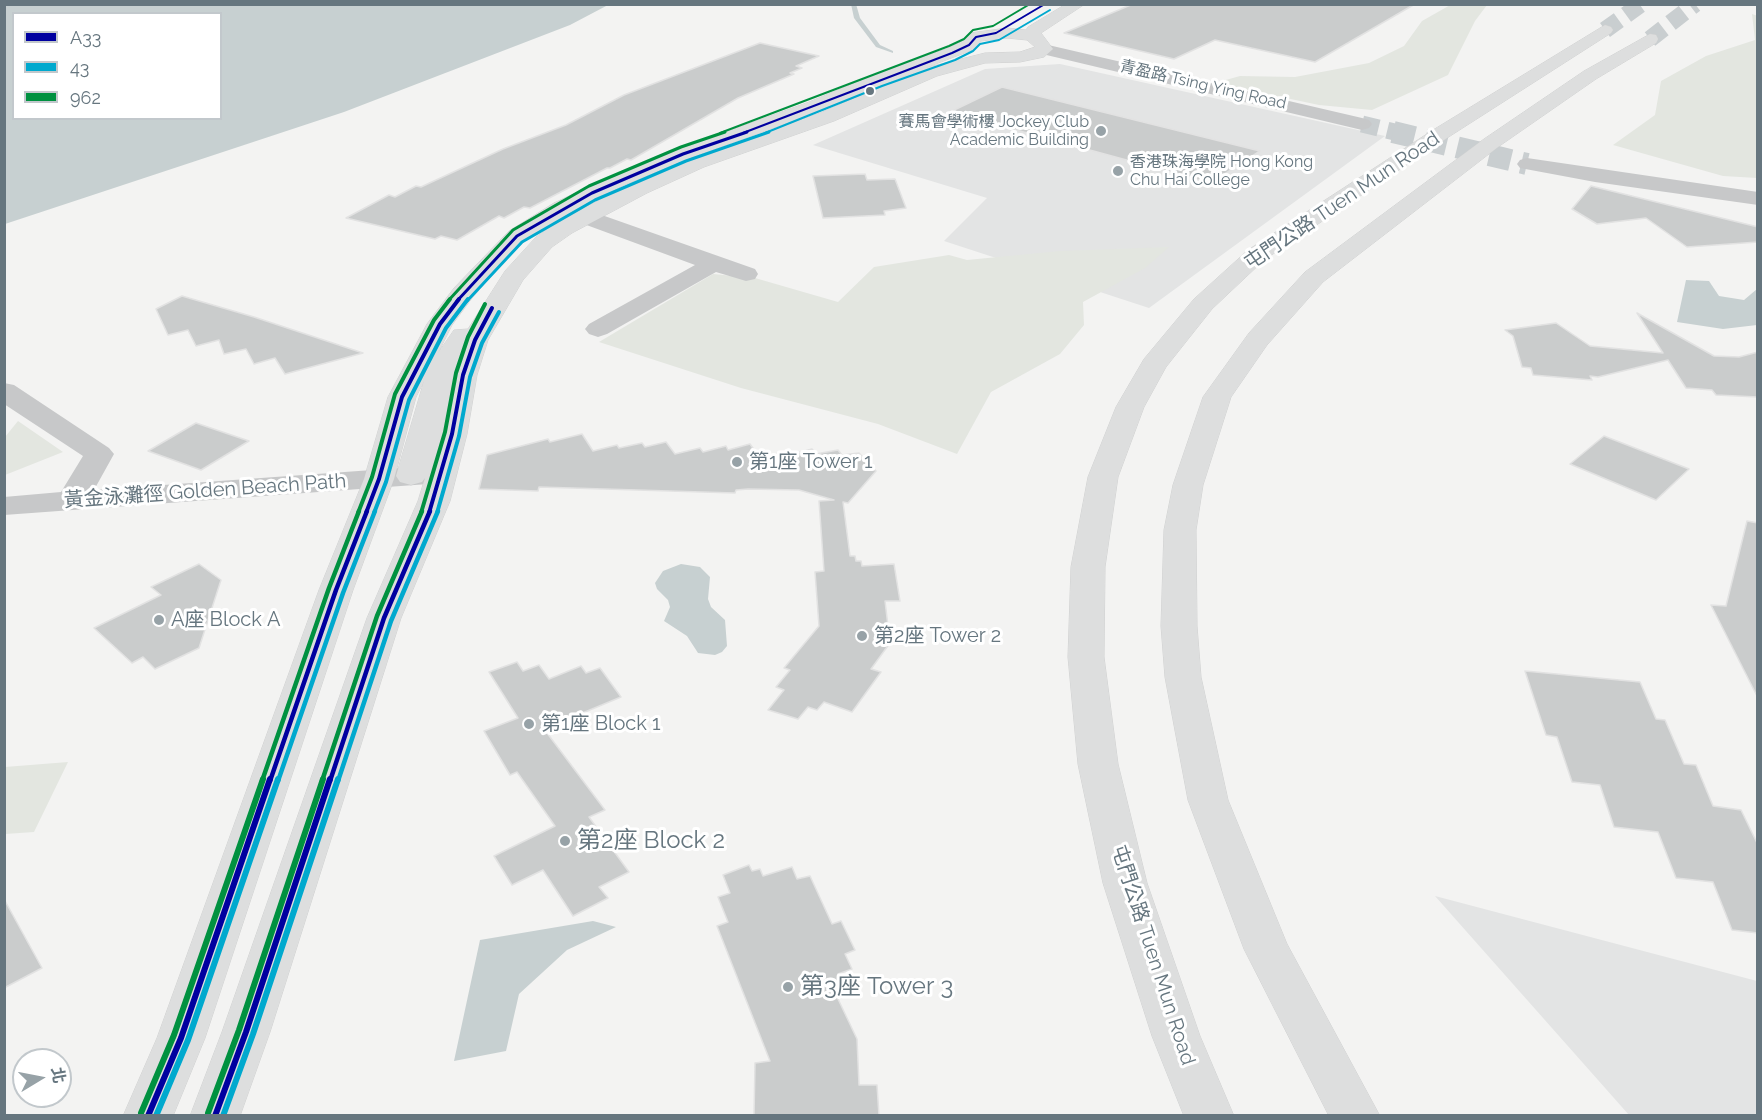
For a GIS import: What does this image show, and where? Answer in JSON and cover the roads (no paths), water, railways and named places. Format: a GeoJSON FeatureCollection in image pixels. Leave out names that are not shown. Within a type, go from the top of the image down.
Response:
{"type":"FeatureCollection","features":[{"type":"Feature","properties":{"kind":"main road"},"geometry":{"type":"LineString","coordinates":[[148,1116],[181,1038],[336,590],[411,476],[463,375],[489,314],[509,283],[533,253],[573,213],[617,181],[952,53],[969,45],[976,37],[996,33],[1046,4]]}},
{"type":"Feature","properties":{"kind":"main road"},"geometry":{"type":"LineString","coordinates":[[215,1116],[246,1032],[384,618],[434,501],[411,476],[402,396],[440,324],[463,292],[517,236],[697,163],[827,117],[932,72],[962,63],[996,57],[1030,55],[1037,43],[1034,30],[1078,4]]}},
{"type":"Feature","properties":{"kind":"main road","name":"屯門公路 Tuen Mun Road"},"geometry":{"type":"LineString","coordinates":[[1209,1116],[1176,1036],[1125,883],[1098,764],[1086,657],[1088,567],[1103,477],[1130,407],[1154,365],[1203,304],[1256,255],[1440,134],[1605,30]]}},
{"type":"Feature","properties":{"kind":"main road"},"geometry":{"type":"LineString","coordinates":[[996,33],[1037,43]]}},
{"type":"Feature","properties":{"kind":"main road","name":"屯門公路 Tuen Mun Road"},"geometry":{"type":"LineString","coordinates":[[1355,1116],[1267,948],[1242,890],[1209,800],[1183,677],[1179,626],[1180,530],[1188,484],[1217,397],[1258,339],[1314,277],[1491,143],[1590,75],[1650,39]]}},
{"type":"Feature","properties":{"kind":"main road"},"geometry":{"type":"LineString","coordinates":[[969,45],[978,52],[996,57]]}},
{"type":"Feature","properties":{"kind":"street","name":"青盈路 Tsing Ying Road"},"geometry":{"type":"LineString","coordinates":[[1037,43],[1362,124]]}},
{"type":"Feature","properties":{"kind":"street"},"geometry":{"type":"LineString","coordinates":[[1527,164],[1595,177],[1758,199]]}},
{"type":"Feature","properties":{"kind":"street"},"geometry":{"type":"LineString","coordinates":[[573,213],[746,274]]}},
{"type":"Feature","properties":{"kind":"street"},"geometry":{"type":"LineString","coordinates":[[598,329],[714,264]]}},
{"type":"Feature","properties":{"kind":"street"},"geometry":{"type":"LineString","coordinates":[[4,391],[99,454],[72,501]]}},
{"type":"Feature","properties":{"kind":"street","name":"黃金泳灘徑 Golden Beach Path"},"geometry":{"type":"LineString","coordinates":[[4,506],[411,476]]}},
{"type":"Feature","properties":{"kind":"waterway"},"geometry":{"type":"LineString","coordinates":[[853,4],[857,18],[878,46],[891,52]]}},
{"type":"Feature","properties":{"kind":"tunnel"},"geometry":{"type":"LineString","coordinates":[[1605,30],[1641,4]]}},
{"type":"Feature","properties":{"kind":"tunnel"},"geometry":{"type":"LineString","coordinates":[[1650,39],[1695,4]]}},
{"type":"Feature","properties":{"kind":"tunnel"},"geometry":{"type":"LineString","coordinates":[[1362,124],[1399,133]]}},
{"type":"Feature","properties":{"kind":"tunnel"},"geometry":{"type":"LineString","coordinates":[[1393,132],[1527,164]]}},
{"type":"Feature","properties":{"kind":"place","name":"賽馬會學術樓 Jockey Club Academic Building"},"geometry":{"type":"Point","coordinates":[1101,131]}},
{"type":"Feature","properties":{"kind":"place","name":"香港珠海學院 Hong Kong Chu Hai College"},"geometry":{"type":"Point","coordinates":[1118,171]}},
{"type":"Feature","properties":{"kind":"place","name":"第1座 Tower 1"},"geometry":{"type":"Point","coordinates":[737,462]}},
{"type":"Feature","properties":{"kind":"place","name":"A座 Block A"},"geometry":{"type":"Point","coordinates":[159,620]}},
{"type":"Feature","properties":{"kind":"place","name":"第2座 Tower 2"},"geometry":{"type":"Point","coordinates":[862,636]}},
{"type":"Feature","properties":{"kind":"place","name":"第1座 Block 1"},"geometry":{"type":"Point","coordinates":[529,724]}},
{"type":"Feature","properties":{"kind":"place","name":"第2座 Block 2"},"geometry":{"type":"Point","coordinates":[565,841]}},
{"type":"Feature","properties":{"kind":"place","name":"第3座 Tower 3"},"geometry":{"type":"Point","coordinates":[788,987]}}]}
